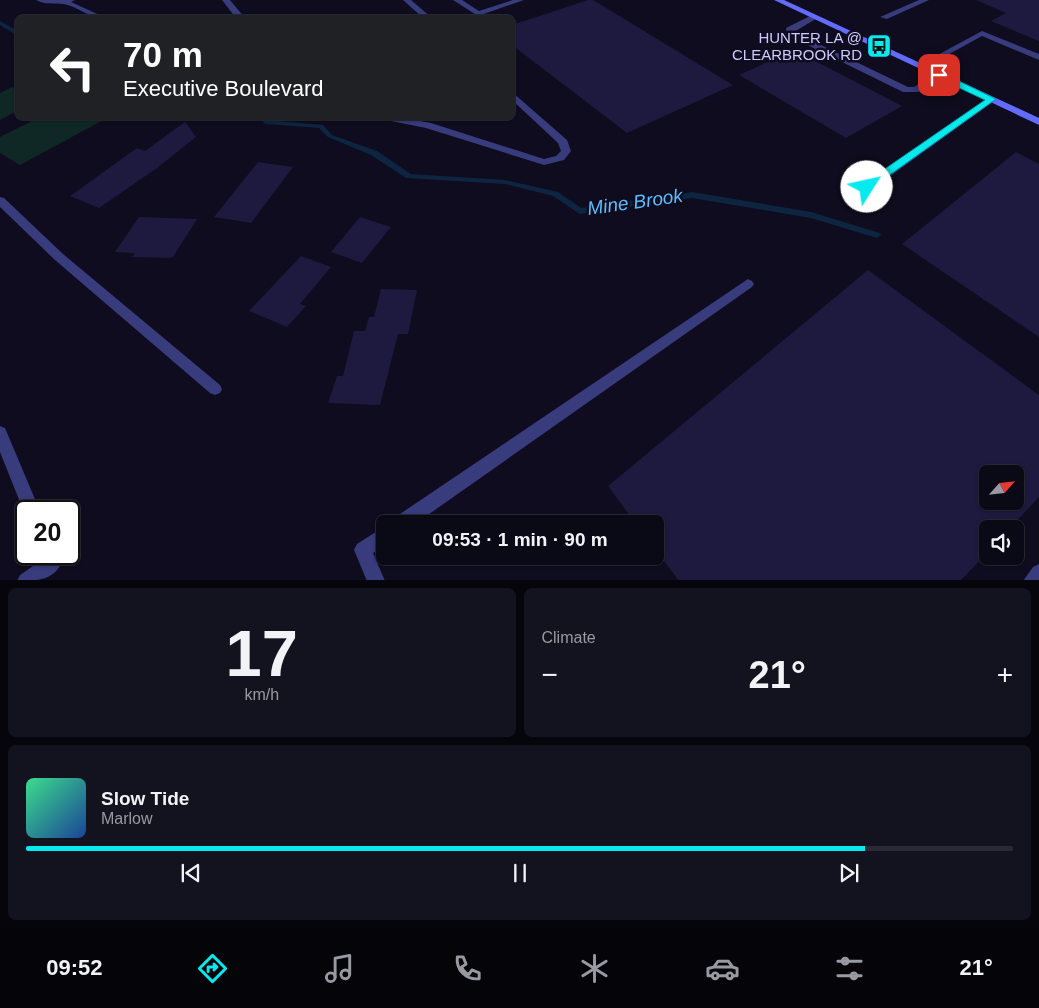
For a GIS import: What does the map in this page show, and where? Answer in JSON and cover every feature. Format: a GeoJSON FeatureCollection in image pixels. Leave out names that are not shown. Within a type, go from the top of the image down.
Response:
{"type":"FeatureCollection","features":[{"type":"Feature","properties":{"kind":"street"},"geometry":{"type":"LineString","coordinates":[[40,0],[65,2],[95,15]]}},
{"type":"Feature","properties":{"kind":"street"},"geometry":{"type":"LineString","coordinates":[[226,0],[238,15]]}},
{"type":"Feature","properties":{"kind":"street"},"geometry":{"type":"LineString","coordinates":[[407,0],[424,15]]}},
{"type":"Feature","properties":{"kind":"street"},"geometry":{"type":"LineString","coordinates":[[458,0],[478,14],[520,0]]}},
{"type":"Feature","properties":{"kind":"street"},"geometry":{"type":"LineString","coordinates":[[778,0],[1039,122]]}},
{"type":"Feature","properties":{"kind":"street"},"geometry":{"type":"LineString","coordinates":[[788,5],[802,0]]}},
{"type":"Feature","properties":{"kind":"street"},"geometry":{"type":"LineString","coordinates":[[884,16],[925,0]]}},
{"type":"Feature","properties":{"kind":"street"},"geometry":{"type":"LineString","coordinates":[[815,17],[792,28],[789,30],[790,33],[906,90],[916,90],[939,75]]}},
{"type":"Feature","properties":{"kind":"street"},"geometry":{"type":"LineString","coordinates":[[921,66],[982,33],[1039,57]]}},
{"type":"Feature","properties":{"kind":"street"},"geometry":{"type":"LineString","coordinates":[[402,120],[428,125],[544,162],[560,158],[566,151],[563,142],[515,99]]}},
{"type":"Feature","properties":{"kind":"street"},"geometry":{"type":"LineString","coordinates":[[867,187],[991,99]]}},
{"type":"Feature","properties":{"kind":"street"},"geometry":{"type":"LineString","coordinates":[[0,201],[59,256],[215,389]]}},
{"type":"Feature","properties":{"kind":"street"},"geometry":{"type":"LineString","coordinates":[[413,515],[748,284]]}},
{"type":"Feature","properties":{"kind":"street"},"geometry":{"type":"LineString","coordinates":[[0,434],[27,500]]}},
{"type":"Feature","properties":{"kind":"street"},"geometry":{"type":"LineString","coordinates":[[376,541],[363,550],[376,580]]}},
{"type":"Feature","properties":{"kind":"street"},"geometry":{"type":"LineString","coordinates":[[26,580],[48,565]]}},
{"type":"Feature","properties":{"kind":"street"},"geometry":{"type":"LineString","coordinates":[[1032,580],[1039,573]]}},
{"type":"Feature","properties":{"kind":"green space"},"geometry":{"type":"Polygon","coordinates":[[[12,87],[15,89],[15,112],[0,120],[0,93],[12,87]]]}},
{"type":"Feature","properties":{"kind":"green space"},"geometry":{"type":"Polygon","coordinates":[[[34,120],[103,120],[20,165],[0,153],[0,137],[34,120]]]}},
{"type":"Feature","properties":{"kind":"building"},"geometry":{"type":"Polygon","coordinates":[[[593,0],[733,85],[627,133],[515,47],[515,24],[593,0]]]}},
{"type":"Feature","properties":{"kind":"building"},"geometry":{"type":"Polygon","coordinates":[[[976,0],[1039,0],[1039,41],[991,21],[1006,13],[976,0]]]}},
{"type":"Feature","properties":{"kind":"building"},"geometry":{"type":"Polygon","coordinates":[[[794,50],[902,106],[846,138],[739,75],[794,50]]]}},
{"type":"Feature","properties":{"kind":"building"},"geometry":{"type":"Polygon","coordinates":[[[185,122],[196,137],[157,168],[99,208],[70,196],[137,148],[145,151],[185,122]]]}},
{"type":"Feature","properties":{"kind":"building"},"geometry":{"type":"Polygon","coordinates":[[[1016,152],[1039,164],[1039,337],[902,244],[1016,152]]]}},
{"type":"Feature","properties":{"kind":"building"},"geometry":{"type":"Polygon","coordinates":[[[258,162],[293,167],[251,223],[214,217],[258,162]]]}},
{"type":"Feature","properties":{"kind":"building"},"geometry":{"type":"Polygon","coordinates":[[[139,217],[197,219],[173,257],[132,257],[135,253],[115,252],[139,217]]]}},
{"type":"Feature","properties":{"kind":"building"},"geometry":{"type":"Polygon","coordinates":[[[360,217],[391,227],[362,263],[331,252],[360,217]]]}},
{"type":"Feature","properties":{"kind":"building"},"geometry":{"type":"Polygon","coordinates":[[[301,256],[331,267],[300,304],[306,306],[287,327],[249,311],[301,256]]]}},
{"type":"Feature","properties":{"kind":"building"},"geometry":{"type":"Polygon","coordinates":[[[868,270],[1039,395],[1039,497],[1017,520],[979,520],[979,561],[961,580],[678,580],[664,561],[664,515],[629,515],[608,486],[868,270]]]}},
{"type":"Feature","properties":{"kind":"building"},"geometry":{"type":"Polygon","coordinates":[[[381,289],[417,290],[408,334],[398,334],[380,405],[328,403],[337,376],[343,376],[354,331],[365,331],[369,317],[374,317],[381,289]]]}},
{"type":"Feature","properties":{"kind":"waterway","name":"Mine Brook"},"geometry":{"type":"LineString","coordinates":[[0,23],[15,32]]}},
{"type":"Feature","properties":{"kind":"waterway","name":"Mine Brook"},"geometry":{"type":"LineString","coordinates":[[265,120],[266,122],[321,126],[330,136],[374,153],[409,176],[505,182],[555,194],[580,211],[692,195],[811,215],[877,235]]}},
{"type":"Feature","properties":{"kind":"place","name":"HUNTER LA @ CLEARBROOK RD"},"geometry":{"type":"Point","coordinates":[879,46]}},
{"type":"Feature","properties":{"kind":"route"},"geometry":{"type":"LineString","coordinates":[[867,187],[991,99],[939,75]]}}]}
